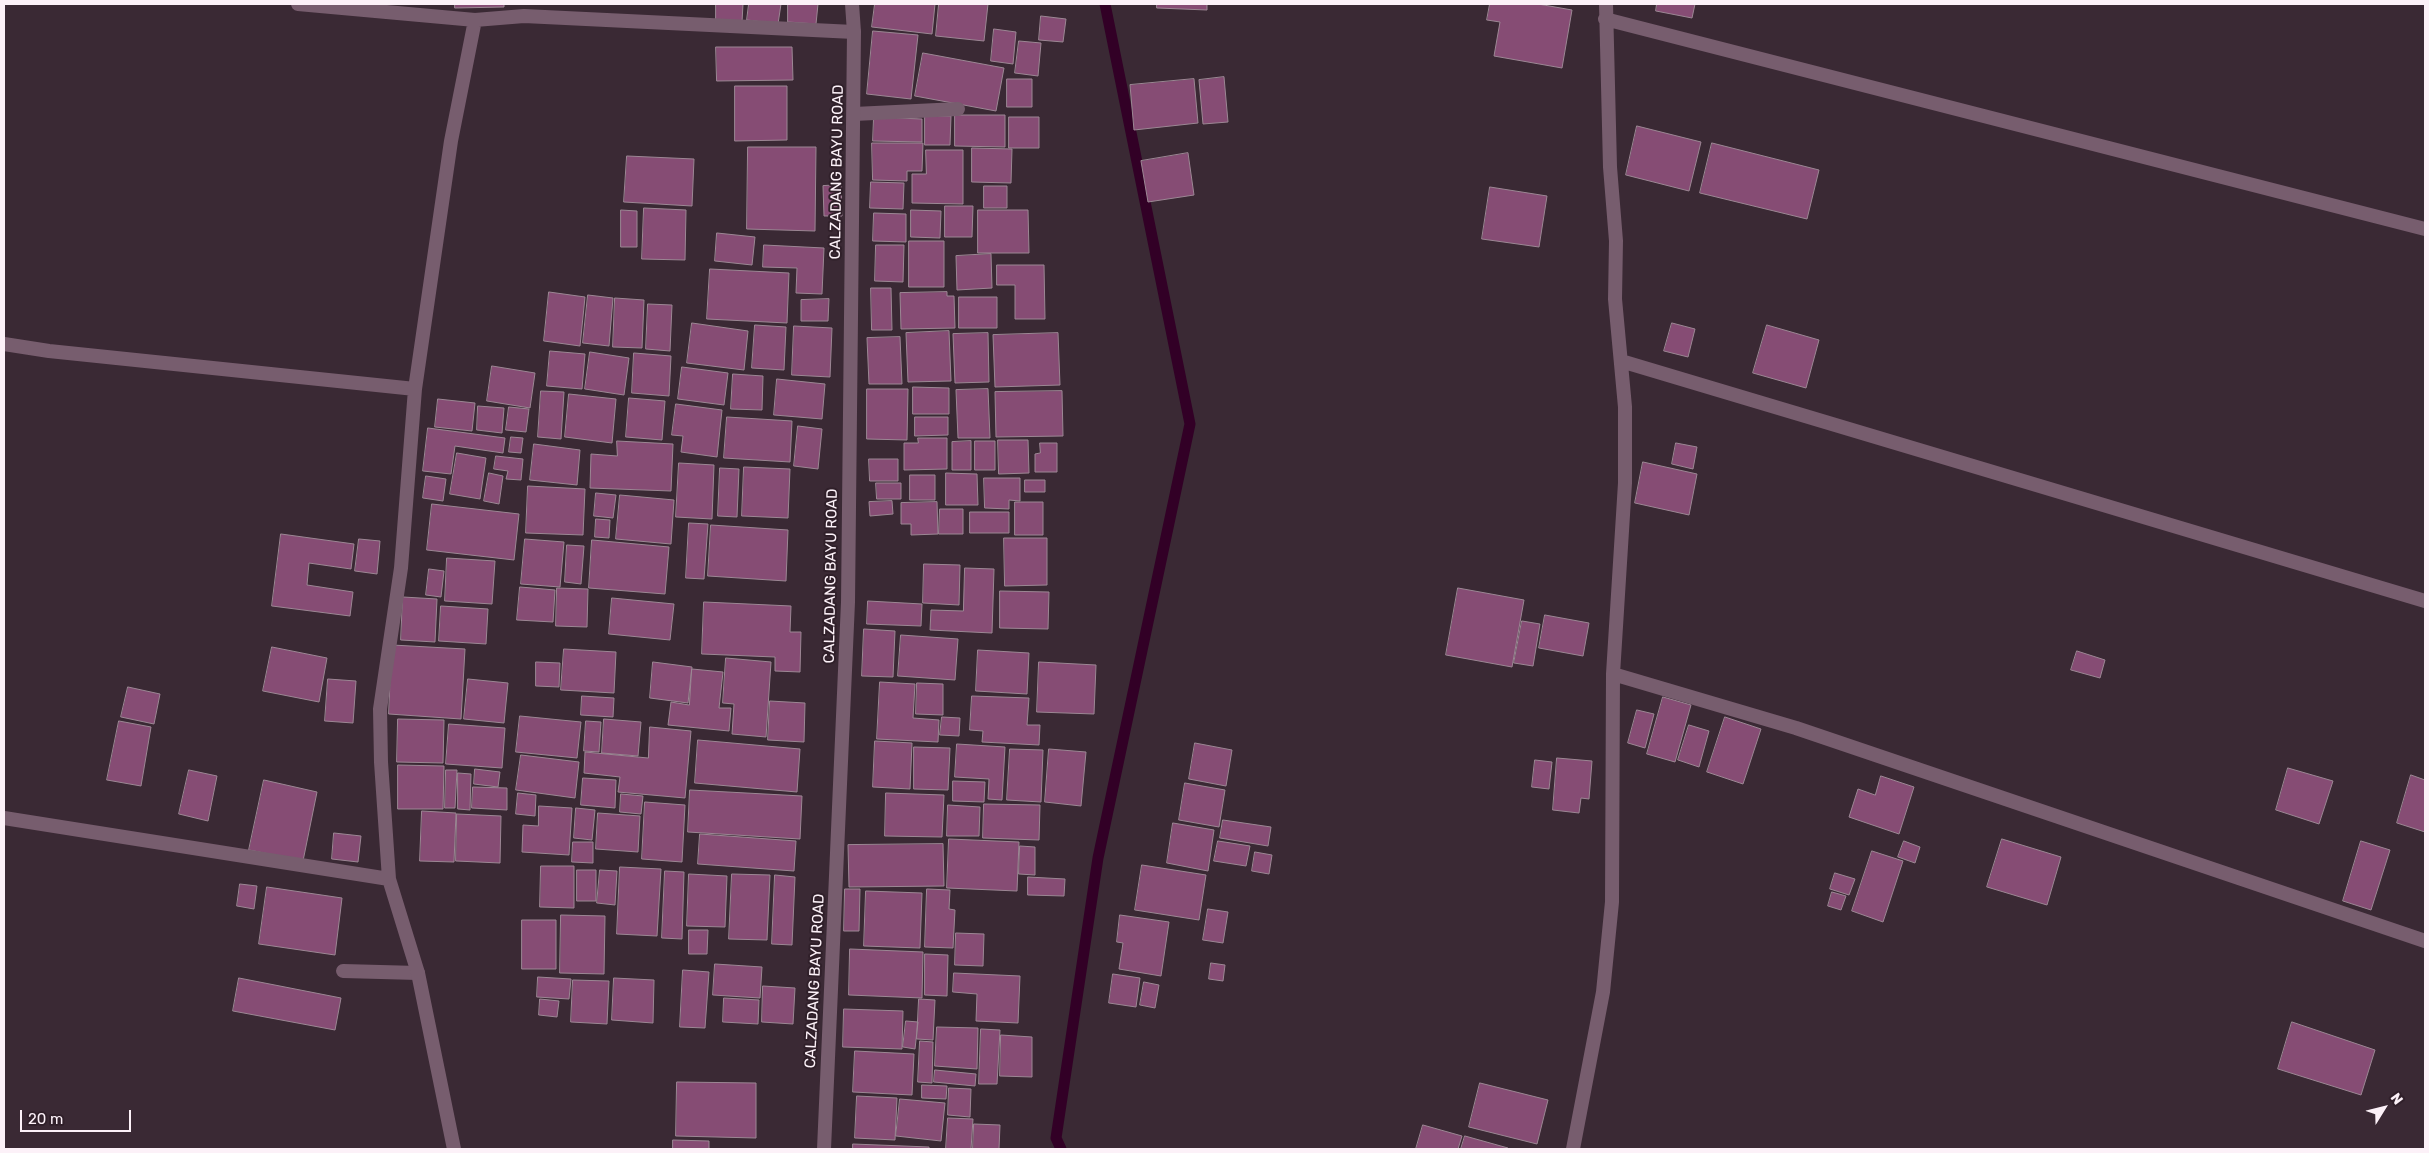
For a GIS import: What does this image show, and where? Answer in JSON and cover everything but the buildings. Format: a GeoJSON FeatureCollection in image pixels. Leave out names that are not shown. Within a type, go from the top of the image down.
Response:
{"type":"FeatureCollection","features":[{"type":"Feature","properties":{"kind":"street"},"geometry":{"type":"LineString","coordinates":[[298,4],[475,20],[524,10],[854,32]]}},
{"type":"Feature","properties":{"kind":"street","name":"CALZADANG BAYU ROAD"},"geometry":{"type":"LineString","coordinates":[[824,1149],[848,602],[854,114],[852,4]]}},
{"type":"Feature","properties":{"kind":"street"},"geometry":{"type":"LineString","coordinates":[[1573,1149],[1603,992],[1612,902],[1613,674],[1625,483],[1625,407],[1615,299],[1616,241],[1610,167],[1606,4]]}},
{"type":"Feature","properties":{"kind":"street"},"geometry":{"type":"LineString","coordinates":[[1605,19],[2425,229]]}},
{"type":"Feature","properties":{"kind":"street"},"geometry":{"type":"LineString","coordinates":[[454,1149],[418,974],[389,879],[381,762],[380,709],[401,568],[415,389],[451,141],[475,20]]}},
{"type":"Feature","properties":{"kind":"street"},"geometry":{"type":"LineString","coordinates":[[854,114],[958,109]]}},
{"type":"Feature","properties":{"kind":"street"},"geometry":{"type":"LineString","coordinates":[[4,344],[49,351],[415,389]]}},
{"type":"Feature","properties":{"kind":"street"},"geometry":{"type":"LineString","coordinates":[[1621,362],[2425,602]]}},
{"type":"Feature","properties":{"kind":"street"},"geometry":{"type":"LineString","coordinates":[[1613,674],[1796,728],[2425,941]]}},
{"type":"Feature","properties":{"kind":"street"},"geometry":{"type":"LineString","coordinates":[[4,818],[389,879]]}},
{"type":"Feature","properties":{"kind":"street"},"geometry":{"type":"LineString","coordinates":[[343,971],[418,974]]}},
{"type":"Feature","properties":{"kind":"waterway"},"geometry":{"type":"LineString","coordinates":[[1061,1149],[1056,1138],[1098,858],[1190,424],[1105,4]]}}]}
